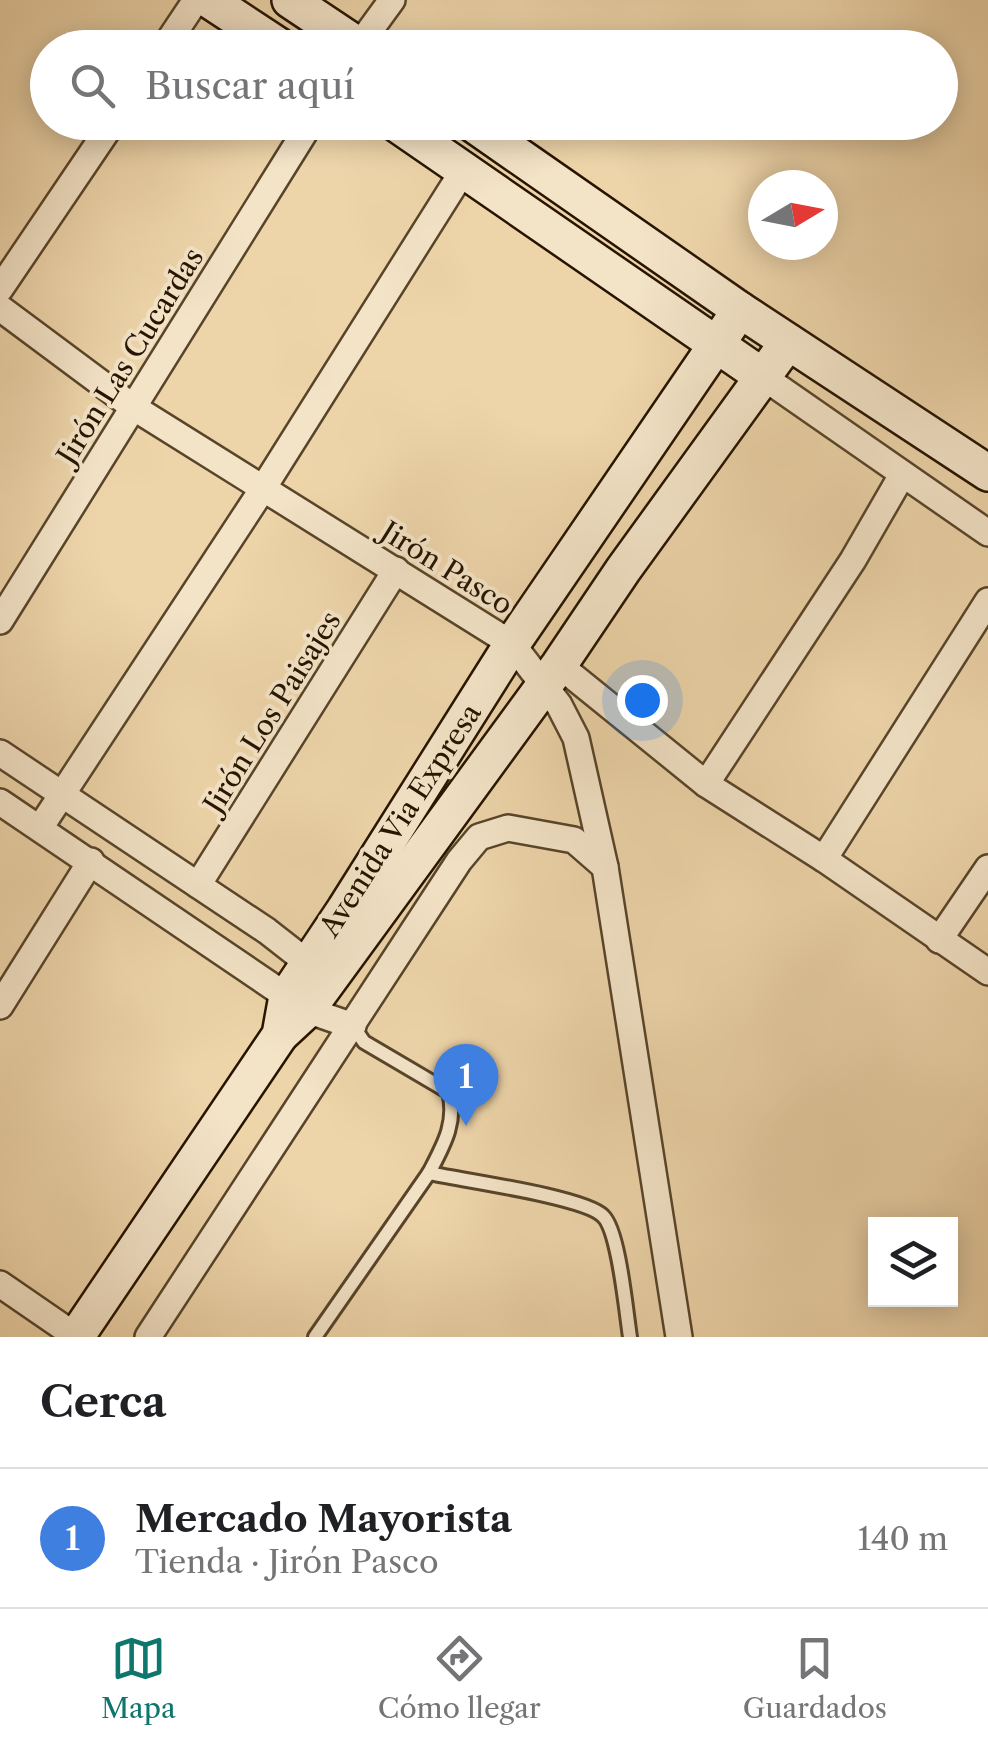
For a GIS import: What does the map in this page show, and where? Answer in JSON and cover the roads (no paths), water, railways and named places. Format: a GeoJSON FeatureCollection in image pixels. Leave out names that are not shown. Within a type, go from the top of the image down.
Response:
{"type":"FeatureCollection","features":[{"type":"Feature","properties":{"kind":"main road"},"geometry":{"type":"LineString","coordinates":[[208,0],[254,30]]}},
{"type":"Feature","properties":{"kind":"main road"},"geometry":{"type":"LineString","coordinates":[[290,0],[334,30]]}},
{"type":"Feature","properties":{"kind":"main road"},"geometry":{"type":"LineString","coordinates":[[419,140],[762,376]]}},
{"type":"Feature","properties":{"kind":"main road"},"geometry":{"type":"LineString","coordinates":[[496,140],[740,310],[988,473]]}},
{"type":"Feature","properties":{"kind":"main road","name":"Avenida Via Expresa"},"geometry":{"type":"LineString","coordinates":[[318,971],[512,644],[740,310]]}},
{"type":"Feature","properties":{"kind":"main road"},"geometry":{"type":"LineString","coordinates":[[76,1337],[280,1035],[318,971],[551,675],[788,342]]}},
{"type":"Feature","properties":{"kind":"street"},"geometry":{"type":"LineString","coordinates":[[176,30],[196,0]]}},
{"type":"Feature","properties":{"kind":"street"},"geometry":{"type":"LineString","coordinates":[[371,30],[392,0]]}},
{"type":"Feature","properties":{"kind":"street"},"geometry":{"type":"LineString","coordinates":[[0,289],[101,140]]}},
{"type":"Feature","properties":{"kind":"street","name":"Jirón Las Cucardas"},"geometry":{"type":"LineString","coordinates":[[0,620],[300,140]]}},
{"type":"Feature","properties":{"kind":"street"},"geometry":{"type":"LineString","coordinates":[[40,828],[262,490],[463,171]]}},
{"type":"Feature","properties":{"kind":"street","name":"Jirón Pasco"},"geometry":{"type":"LineString","coordinates":[[0,308],[134,407],[512,644],[551,675],[559,705],[576,738],[605,867],[679,1337]]}},
{"type":"Feature","properties":{"kind":"street"},"geometry":{"type":"LineString","coordinates":[[762,376],[988,533]]}},
{"type":"Feature","properties":{"kind":"street"},"geometry":{"type":"LineString","coordinates":[[706,784],[853,560],[902,475]]}},
{"type":"Feature","properties":{"kind":"street","name":"Jirón Los Paisajes"},"geometry":{"type":"LineString","coordinates":[[198,885],[396,570]]}},
{"type":"Feature","properties":{"kind":"street"},"geometry":{"type":"LineString","coordinates":[[824,859],[988,600]]}},
{"type":"Feature","properties":{"kind":"street"},"geometry":{"type":"LineString","coordinates":[[551,675],[706,784],[824,859],[988,972]]}},
{"type":"Feature","properties":{"kind":"street"},"geometry":{"type":"LineString","coordinates":[[10,760],[267,931],[318,971]]}},
{"type":"Feature","properties":{"kind":"street"},"geometry":{"type":"LineString","coordinates":[[0,802],[297,1003],[354,1026]]}},
{"type":"Feature","properties":{"kind":"street"},"geometry":{"type":"LineString","coordinates":[[148,1337],[478,836],[508,828],[546,833],[574,840],[605,867]]}},
{"type":"Feature","properties":{"kind":"street"},"geometry":{"type":"LineString","coordinates":[[0,1006],[91,861]]}},
{"type":"Feature","properties":{"kind":"street"},"geometry":{"type":"LineString","coordinates":[[939,940],[988,868]]}},
{"type":"Feature","properties":{"kind":"street"},"geometry":{"type":"LineString","coordinates":[[0,1284],[76,1337]]}},
{"type":"Feature","properties":{"kind":"lane"},"geometry":{"type":"LineString","coordinates":[[315,1337],[429,1173],[447,1138],[454,1110],[449,1092],[364,1042],[354,1026]]}},
{"type":"Feature","properties":{"kind":"lane"},"geometry":{"type":"LineString","coordinates":[[429,1173],[579,1204],[603,1215],[613,1234],[630,1337]]}},
{"type":"Feature","properties":{"kind":"place","name":"Mercado Mayorista"},"geometry":{"type":"Point","coordinates":[466,1126]}}]}
